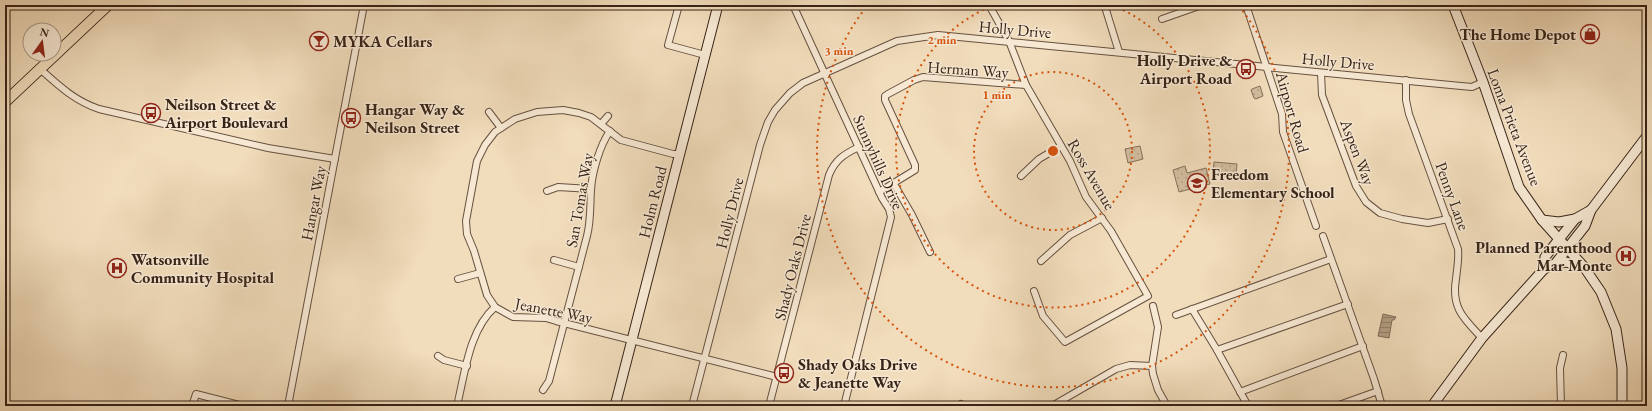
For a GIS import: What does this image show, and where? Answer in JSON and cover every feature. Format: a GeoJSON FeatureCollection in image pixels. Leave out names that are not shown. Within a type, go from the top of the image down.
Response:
{"type":"FeatureCollection","features":[{"type":"Feature","properties":{"kind":"main road"},"geometry":{"type":"LineString","coordinates":[[5,102],[108,5]]}},
{"type":"Feature","properties":{"kind":"street","name":"Hangar Way"},"geometry":{"type":"LineString","coordinates":[[288,406],[364,5]]}},
{"type":"Feature","properties":{"kind":"street"},"geometry":{"type":"LineString","coordinates":[[679,5],[668,45],[705,54]]}},
{"type":"Feature","properties":{"kind":"street","name":"Holm Road"},"geometry":{"type":"LineString","coordinates":[[615,406],[718,5]]}},
{"type":"Feature","properties":{"kind":"street","name":"Sunnyhills Drive"},"geometry":{"type":"LineString","coordinates":[[794,5],[879,192],[889,209],[891,220],[844,406]]}},
{"type":"Feature","properties":{"kind":"street"},"geometry":{"type":"LineString","coordinates":[[989,5],[1009,41]]}},
{"type":"Feature","properties":{"kind":"street"},"geometry":{"type":"LineString","coordinates":[[1108,5],[1106,10],[1119,52]]}},
{"type":"Feature","properties":{"kind":"street"},"geometry":{"type":"LineString","coordinates":[[1162,19],[1202,5]]}},
{"type":"Feature","properties":{"kind":"street","name":"Airport Road"},"geometry":{"type":"LineString","coordinates":[[1246,5],[1282,114],[1283,132],[1316,226]]}},
{"type":"Feature","properties":{"kind":"street","name":"Loma Prieta Avenue"},"geometry":{"type":"LineString","coordinates":[[1453,5],[1483,82],[1519,187],[1542,220],[1584,267],[1601,292],[1616,328],[1622,368],[1622,406]]}},
{"type":"Feature","properties":{"kind":"street","name":"Holly Drive"},"geometry":{"type":"LineString","coordinates":[[692,406],[765,129],[775,110],[790,93],[803,84],[824,73],[897,41],[938,35],[1472,87],[1483,82]]}},
{"type":"Feature","properties":{"kind":"street","name":"Herman Way"},"geometry":{"type":"LineString","coordinates":[[879,192],[915,170],[915,165],[885,100],[886,95],[914,80],[923,77],[1026,85],[1014,58],[1009,41]]}},
{"type":"Feature","properties":{"kind":"street"},"geometry":{"type":"LineString","coordinates":[[40,69],[73,97],[99,109],[268,148],[335,159]]}},
{"type":"Feature","properties":{"kind":"street","name":"Aspen Way"},"geometry":{"type":"LineString","coordinates":[[1321,73],[1322,95],[1356,186],[1366,202],[1380,213],[1402,219],[1423,223],[1448,219]]}},
{"type":"Feature","properties":{"kind":"street","name":"Penny Lane"},"geometry":{"type":"LineString","coordinates":[[1406,80],[1406,100],[1409,114],[1457,244],[1458,253],[1454,289],[1456,302],[1463,317],[1482,338]]}},
{"type":"Feature","properties":{"kind":"street","name":"Ross Avenue"},"geometry":{"type":"LineString","coordinates":[[1026,85],[1061,146],[1086,197],[1111,231],[1148,296],[1065,342],[1043,316],[1034,291]]}},
{"type":"Feature","properties":{"kind":"street","name":"Jeanette Way"},"geometry":{"type":"LineString","coordinates":[[679,154],[673,154],[621,140],[591,117],[579,112],[555,110],[530,114],[516,119],[501,128],[488,140],[479,154],[466,214],[467,234],[474,251],[486,295],[495,307],[513,317],[546,318],[777,377]]}},
{"type":"Feature","properties":{"kind":"street"},"geometry":{"type":"LineString","coordinates":[[489,112],[501,128]]}},
{"type":"Feature","properties":{"kind":"street"},"geometry":{"type":"LineString","coordinates":[[601,124],[608,116]]}},
{"type":"Feature","properties":{"kind":"street","name":"San Tomas Way"},"geometry":{"type":"LineString","coordinates":[[543,390],[549,381],[589,227],[593,175],[604,140],[610,131]]}},
{"type":"Feature","properties":{"kind":"street"},"geometry":{"type":"LineString","coordinates":[[1555,264],[1585,226],[1591,210],[1647,136]]}},
{"type":"Feature","properties":{"kind":"street"},"geometry":{"type":"LineString","coordinates":[[1021,176],[1039,159],[1061,146]]}},
{"type":"Feature","properties":{"kind":"street","name":"Shady Oaks Drive"},"geometry":{"type":"LineString","coordinates":[[769,406],[829,175],[834,164],[840,157],[859,147]]}},
{"type":"Feature","properties":{"kind":"street"},"geometry":{"type":"LineString","coordinates":[[894,184],[912,215],[930,252]]}},
{"type":"Feature","properties":{"kind":"street"},"geometry":{"type":"LineString","coordinates":[[547,191],[558,187],[591,189]]}},
{"type":"Feature","properties":{"kind":"street"},"geometry":{"type":"LineString","coordinates":[[1542,220],[1559,222],[1575,219],[1591,210]]}},
{"type":"Feature","properties":{"kind":"street"},"geometry":{"type":"LineString","coordinates":[[1041,261],[1070,235],[1102,218]]}},
{"type":"Feature","properties":{"kind":"street"},"geometry":{"type":"LineString","coordinates":[[1544,269],[1545,257],[1560,240],[1575,219]]}},
{"type":"Feature","properties":{"kind":"street"},"geometry":{"type":"LineString","coordinates":[[1323,236],[1348,304],[1382,406]]}},
{"type":"Feature","properties":{"kind":"street"},"geometry":{"type":"LineString","coordinates":[[1176,315],[1331,259]]}},
{"type":"Feature","properties":{"kind":"street"},"geometry":{"type":"LineString","coordinates":[[554,260],[579,267]]}},
{"type":"Feature","properties":{"kind":"street"},"geometry":{"type":"LineString","coordinates":[[1432,406],[1482,338],[1544,269],[1555,264],[1566,262],[1584,267]]}},
{"type":"Feature","properties":{"kind":"street"},"geometry":{"type":"LineString","coordinates":[[458,279],[480,273]]}},
{"type":"Feature","properties":{"kind":"street"},"geometry":{"type":"LineString","coordinates":[[1216,350],[1348,304]]}},
{"type":"Feature","properties":{"kind":"street"},"geometry":{"type":"LineString","coordinates":[[1153,306],[1158,327],[1152,366],[1155,382],[1168,406]]}},
{"type":"Feature","properties":{"kind":"street"},"geometry":{"type":"LineString","coordinates":[[457,406],[478,327],[484,318],[495,307]]}},
{"type":"Feature","properties":{"kind":"street"},"geometry":{"type":"LineString","coordinates":[[1192,309],[1248,406]]}},
{"type":"Feature","properties":{"kind":"street"},"geometry":{"type":"LineString","coordinates":[[1240,392],[1362,346]]}},
{"type":"Feature","properties":{"kind":"street"},"geometry":{"type":"LineString","coordinates":[[1561,406],[1560,368],[1563,355]]}},
{"type":"Feature","properties":{"kind":"street"},"geometry":{"type":"LineString","coordinates":[[438,356],[444,360],[467,366]]}},
{"type":"Feature","properties":{"kind":"street"},"geometry":{"type":"LineString","coordinates":[[1052,406],[1121,367],[1130,365],[1152,366]]}},
{"type":"Feature","properties":{"kind":"street"},"geometry":{"type":"LineString","coordinates":[[1336,406],[1378,391]]}},
{"type":"Feature","properties":{"kind":"street"},"geometry":{"type":"LineString","coordinates":[[192,406],[196,394],[243,406]]}},
{"type":"Feature","properties":{"kind":"shaded area"},"geometry":{"type":"Polygon","coordinates":[[[1260,86],[1263,96],[1256,99],[1254,98],[1251,90],[1260,86]]]}},
{"type":"Feature","properties":{"kind":"shaded area"},"geometry":{"type":"Polygon","coordinates":[[[1140,146],[1143,159],[1128,163],[1125,149],[1140,146]]]}},
{"type":"Feature","properties":{"kind":"shaded area"},"geometry":{"type":"Polygon","coordinates":[[[1214,162],[1237,164],[1236,175],[1213,173],[1214,162]]]}},
{"type":"Feature","properties":{"kind":"shaded area"},"geometry":{"type":"Polygon","coordinates":[[[1185,166],[1187,173],[1206,168],[1210,184],[1179,192],[1173,170],[1185,166]]]}},
{"type":"Feature","properties":{"kind":"shaded area"},"geometry":{"type":"Polygon","coordinates":[[[1383,314],[1396,317],[1392,320],[1389,338],[1378,336],[1383,314]]]}},
{"type":"Feature","properties":{"kind":"place","name":"The Home Depot"},"geometry":{"type":"Point","coordinates":[1590,34]}},
{"type":"Feature","properties":{"kind":"place","name":"MYKA Cellars"},"geometry":{"type":"Point","coordinates":[319,41]}},
{"type":"Feature","properties":{"kind":"place","name":"Holly Drive & Airport Road"},"geometry":{"type":"Point","coordinates":[1246,69]}},
{"type":"Feature","properties":{"kind":"place","name":"Neilson Street & Airport Boulevard"},"geometry":{"type":"Point","coordinates":[151,113]}},
{"type":"Feature","properties":{"kind":"place","name":"Hangar Way & Neilson Street"},"geometry":{"type":"Point","coordinates":[351,118]}},
{"type":"Feature","properties":{"kind":"place","name":"Freedom Elementary School"},"geometry":{"type":"Point","coordinates":[1197,183]}},
{"type":"Feature","properties":{"kind":"place","name":"Planned Parenthood Mar Monte"},"geometry":{"type":"Point","coordinates":[1626,256]}},
{"type":"Feature","properties":{"kind":"place","name":"Watsonville Community Hospital"},"geometry":{"type":"Point","coordinates":[117,268]}},
{"type":"Feature","properties":{"kind":"place","name":"Shady Oaks Drive & Jeanette Way"},"geometry":{"type":"Point","coordinates":[784,373]}}]}
